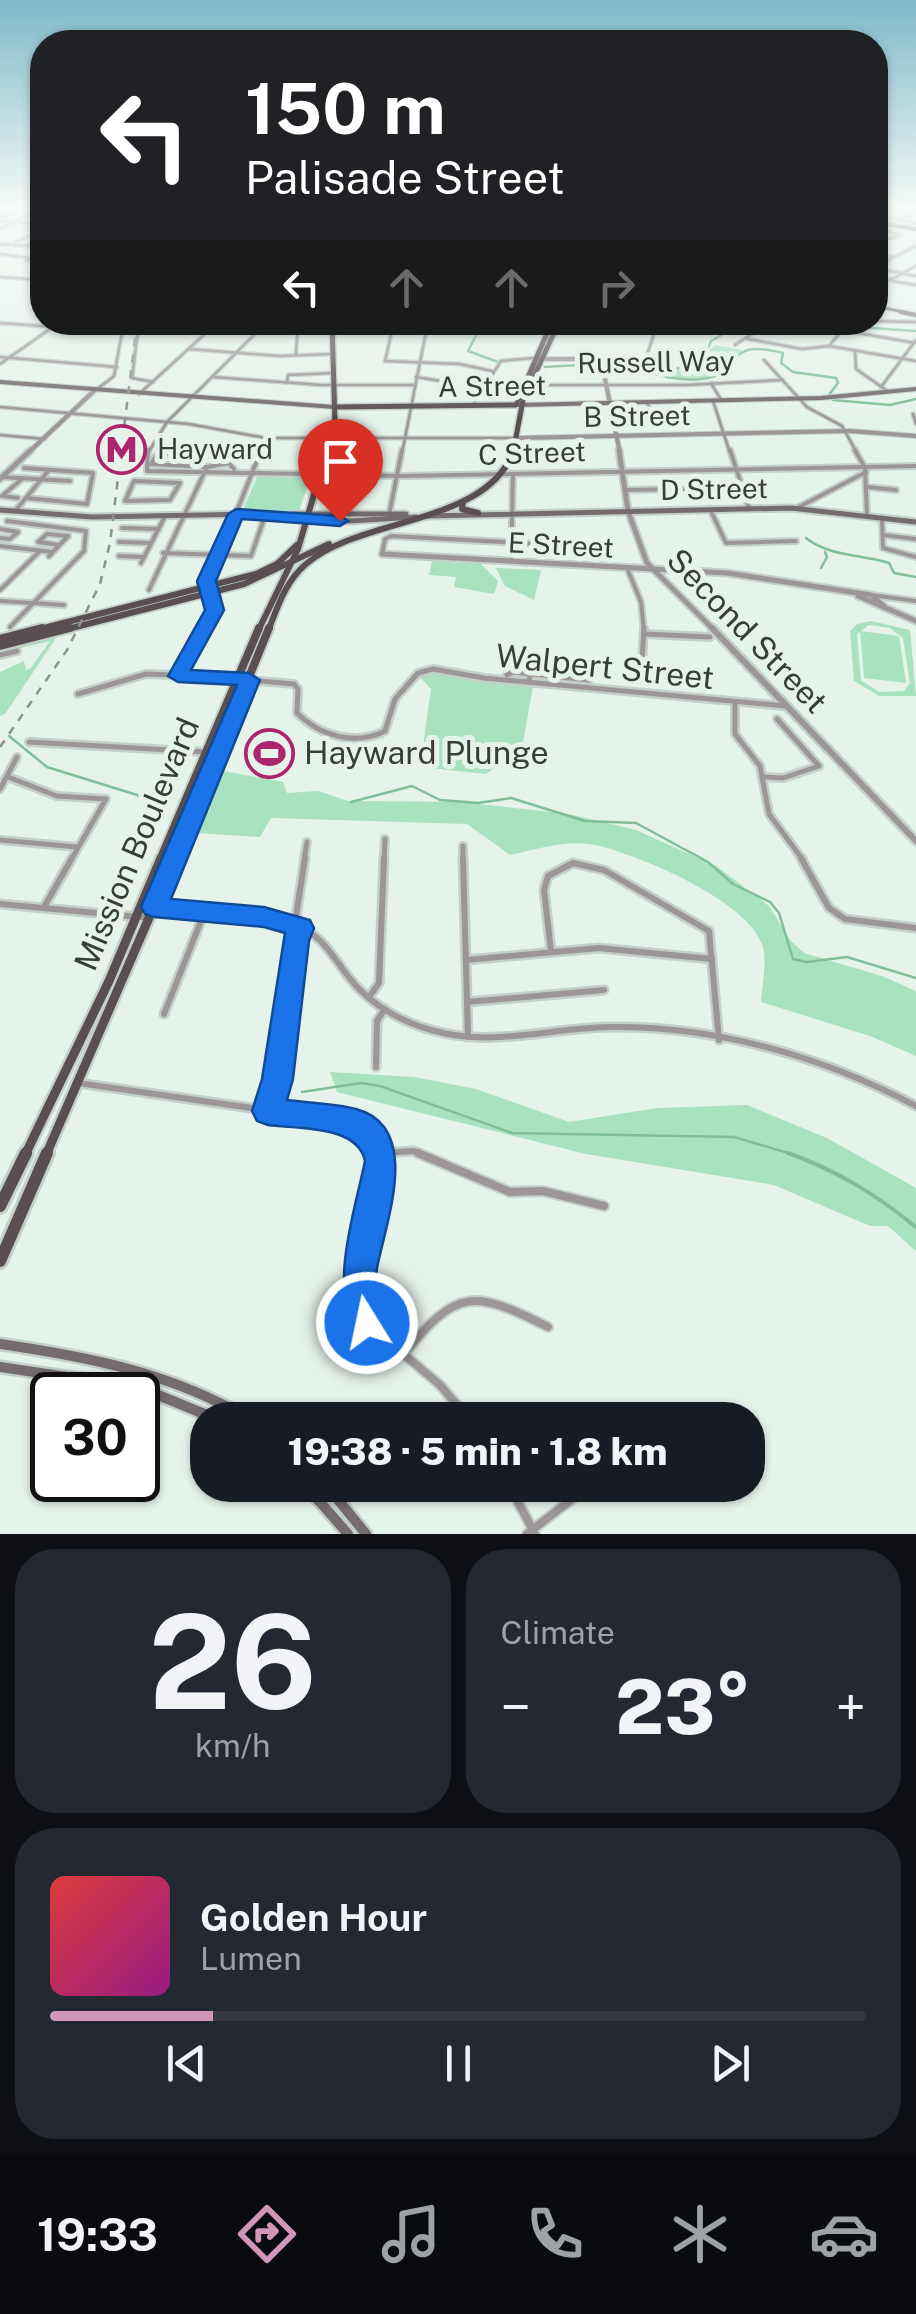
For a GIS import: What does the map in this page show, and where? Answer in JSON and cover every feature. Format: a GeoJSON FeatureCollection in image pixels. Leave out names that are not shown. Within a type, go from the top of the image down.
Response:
{"type":"FeatureCollection","features":[{"type":"Feature","properties":{"kind":"main road"},"geometry":{"type":"LineString","coordinates":[[888,309],[916,315]]}},
{"type":"Feature","properties":{"kind":"main road","name":"Mission Boulevard"},"geometry":{"type":"LineString","coordinates":[[0,1206],[138,911],[277,586],[300,542],[334,424],[332,335]]}},
{"type":"Feature","properties":{"kind":"main road"},"geometry":{"type":"LineString","coordinates":[[366,535],[431,515],[464,500],[500,474],[513,456],[518,405],[550,335]]}},
{"type":"Feature","properties":{"kind":"main road"},"geometry":{"type":"LineString","coordinates":[[518,405],[530,385],[538,359]]}},
{"type":"Feature","properties":{"kind":"main road","name":"A Street"},"geometry":{"type":"LineString","coordinates":[[1,384],[334,407],[410,408],[834,398],[916,389]]}},
{"type":"Feature","properties":{"kind":"main road"},"geometry":{"type":"LineString","coordinates":[[506,405],[517,424]]}},
{"type":"Feature","properties":{"kind":"main road"},"geometry":{"type":"LineString","coordinates":[[464,500],[462,509],[478,513]]}},
{"type":"Feature","properties":{"kind":"main road","name":"D Street"},"geometry":{"type":"LineString","coordinates":[[0,510],[11,515],[92,517],[796,508],[916,522]]}},
{"type":"Feature","properties":{"kind":"main road","name":"D Street"},"geometry":{"type":"LineString","coordinates":[[431,515],[512,514]]}},
{"type":"Feature","properties":{"kind":"main road"},"geometry":{"type":"LineString","coordinates":[[253,580],[346,537],[431,515]]}},
{"type":"Feature","properties":{"kind":"main road","name":"D Street"},"geometry":{"type":"LineString","coordinates":[[306,516],[371,521],[412,518]]}},
{"type":"Feature","properties":{"kind":"main road"},"geometry":{"type":"LineString","coordinates":[[366,535],[387,537]]}},
{"type":"Feature","properties":{"kind":"main road","name":"Mission Boulevard"},"geometry":{"type":"LineString","coordinates":[[0,1262],[152,912],[283,591],[298,570],[327,550],[366,535]]}},
{"type":"Feature","properties":{"kind":"main road"},"geometry":{"type":"LineString","coordinates":[[209,590],[268,570],[300,542]]}},
{"type":"Feature","properties":{"kind":"main road"},"geometry":{"type":"LineString","coordinates":[[0,642],[253,580],[269,579],[277,586]]}},
{"type":"Feature","properties":{"kind":"main road"},"geometry":{"type":"LineString","coordinates":[[0,1344],[104,1359],[146,1370],[224,1402]]}},
{"type":"Feature","properties":{"kind":"main road"},"geometry":{"type":"LineString","coordinates":[[0,1367],[140,1388],[190,1408]]}},
{"type":"Feature","properties":{"kind":"main road"},"geometry":{"type":"LineString","coordinates":[[320,1502],[348,1534]]}},
{"type":"Feature","properties":{"kind":"main road"},"geometry":{"type":"LineString","coordinates":[[340,1502],[366,1534]]}},
{"type":"Feature","properties":{"kind":"street"},"geometry":{"type":"LineString","coordinates":[[890,280],[894,278]]}},
{"type":"Feature","properties":{"kind":"street"},"geometry":{"type":"LineString","coordinates":[[890,280],[916,285]]}},
{"type":"Feature","properties":{"kind":"street"},"geometry":{"type":"LineString","coordinates":[[888,321],[916,322]]}},
{"type":"Feature","properties":{"kind":"street"},"geometry":{"type":"LineString","coordinates":[[0,323],[30,325]]}},
{"type":"Feature","properties":{"kind":"street"},"geometry":{"type":"LineString","coordinates":[[0,364],[41,335]]}},
{"type":"Feature","properties":{"kind":"street"},"geometry":{"type":"LineString","coordinates":[[2,476],[114,376],[121,335]]}},
{"type":"Feature","properties":{"kind":"street"},"geometry":{"type":"LineString","coordinates":[[137,335],[132,378],[153,382]]}},
{"type":"Feature","properties":{"kind":"street"},"geometry":{"type":"LineString","coordinates":[[139,394],[204,335]]}},
{"type":"Feature","properties":{"kind":"street"},"geometry":{"type":"LineString","coordinates":[[167,422],[255,335]]}},
{"type":"Feature","properties":{"kind":"street"},"geometry":{"type":"LineString","coordinates":[[296,356],[297,335]]}},
{"type":"Feature","properties":{"kind":"street"},"geometry":{"type":"LineString","coordinates":[[391,335],[385,361],[492,371]]}},
{"type":"Feature","properties":{"kind":"street"},"geometry":{"type":"LineString","coordinates":[[389,516],[425,335]]}},
{"type":"Feature","properties":{"kind":"street"},"geometry":{"type":"LineString","coordinates":[[472,406],[499,364],[538,359],[645,362],[654,335]]}},
{"type":"Feature","properties":{"kind":"street"},"geometry":{"type":"LineString","coordinates":[[735,345],[753,335]]}},
{"type":"Feature","properties":{"kind":"street"},"geometry":{"type":"LineString","coordinates":[[829,346],[839,335]]}},
{"type":"Feature","properties":{"kind":"street"},"geometry":{"type":"LineString","coordinates":[[874,335],[915,342],[881,387]]}},
{"type":"Feature","properties":{"kind":"street"},"geometry":{"type":"LineString","coordinates":[[748,339],[802,349],[829,346],[916,362]]}},
{"type":"Feature","properties":{"kind":"street"},"geometry":{"type":"LineString","coordinates":[[189,349],[296,356],[332,354]]}},
{"type":"Feature","properties":{"kind":"street"},"geometry":{"type":"LineString","coordinates":[[855,350],[856,369],[888,392]]}},
{"type":"Feature","properties":{"kind":"street"},"geometry":{"type":"LineString","coordinates":[[0,357],[116,366]]}},
{"type":"Feature","properties":{"kind":"street"},"geometry":{"type":"LineString","coordinates":[[764,360],[812,410],[836,420],[844,431],[866,472],[867,516]]}},
{"type":"Feature","properties":{"kind":"street","name":"Second Street"},"geometry":{"type":"LineString","coordinates":[[601,363],[613,403],[628,511],[647,563],[790,706],[916,841]]}},
{"type":"Feature","properties":{"kind":"street"},"geometry":{"type":"LineString","coordinates":[[286,383],[288,375],[333,374]]}},
{"type":"Feature","properties":{"kind":"street"},"geometry":{"type":"LineString","coordinates":[[213,377],[333,385],[414,385]]}},
{"type":"Feature","properties":{"kind":"street"},"geometry":{"type":"LineString","coordinates":[[416,378],[441,381]]}},
{"type":"Feature","properties":{"kind":"street","name":"Russell Way"},"geometry":{"type":"LineString","coordinates":[[530,385],[783,380]]}},
{"type":"Feature","properties":{"kind":"street"},"geometry":{"type":"LineString","coordinates":[[711,384],[721,400]]}},
{"type":"Feature","properties":{"kind":"street"},"geometry":{"type":"LineString","coordinates":[[713,401],[749,508]]}},
{"type":"Feature","properties":{"kind":"street"},"geometry":{"type":"LineString","coordinates":[[614,416],[653,415],[647,402]]}},
{"type":"Feature","properties":{"kind":"street","name":"B Street"},"geometry":{"type":"LineString","coordinates":[[0,407],[167,422],[266,438],[403,441],[844,431],[916,436]]}},
{"type":"Feature","properties":{"kind":"street"},"geometry":{"type":"LineString","coordinates":[[913,414],[916,424]]}},
{"type":"Feature","properties":{"kind":"street","name":"C Street"},"geometry":{"type":"LineString","coordinates":[[167,422],[148,447],[149,472],[396,476],[916,466]]}},
{"type":"Feature","properties":{"kind":"street"},"geometry":{"type":"LineString","coordinates":[[0,435],[44,439]]}},
{"type":"Feature","properties":{"kind":"street"},"geometry":{"type":"LineString","coordinates":[[178,676],[214,610],[209,590],[218,556],[266,438]]}},
{"type":"Feature","properties":{"kind":"street"},"geometry":{"type":"LineString","coordinates":[[228,463],[208,467],[151,464],[157,454],[222,456],[234,469]]}},
{"type":"Feature","properties":{"kind":"street"},"geometry":{"type":"LineString","coordinates":[[179,465],[184,454]]}},
{"type":"Feature","properties":{"kind":"street"},"geometry":{"type":"LineString","coordinates":[[149,590],[192,492],[208,467]]}},
{"type":"Feature","properties":{"kind":"street"},"geometry":{"type":"LineString","coordinates":[[24,468],[94,473],[87,504],[27,498]]}},
{"type":"Feature","properties":{"kind":"street"},"geometry":{"type":"LineString","coordinates":[[0,538],[10,539],[18,532],[0,528],[49,470]]}},
{"type":"Feature","properties":{"kind":"street"},"geometry":{"type":"LineString","coordinates":[[796,508],[866,472]]}},
{"type":"Feature","properties":{"kind":"street"},"geometry":{"type":"LineString","coordinates":[[511,562],[513,474]]}},
{"type":"Feature","properties":{"kind":"street"},"geometry":{"type":"LineString","coordinates":[[2,476],[70,481]]}},
{"type":"Feature","properties":{"kind":"street"},"geometry":{"type":"LineString","coordinates":[[1,496],[23,478]]}},
{"type":"Feature","properties":{"kind":"street"},"geometry":{"type":"LineString","coordinates":[[176,491],[180,483],[176,481],[134,481],[125,501],[165,502],[176,491],[192,492]]}},
{"type":"Feature","properties":{"kind":"street"},"geometry":{"type":"LineString","coordinates":[[867,487],[896,490]]}},
{"type":"Feature","properties":{"kind":"street"},"geometry":{"type":"LineString","coordinates":[[625,490],[742,488]]}},
{"type":"Feature","properties":{"kind":"street"},"geometry":{"type":"LineString","coordinates":[[1,496],[18,498]]}},
{"type":"Feature","properties":{"kind":"street"},"geometry":{"type":"LineString","coordinates":[[710,509],[726,543],[796,542]]}},
{"type":"Feature","properties":{"kind":"street"},"geometry":{"type":"LineString","coordinates":[[10,627],[84,552],[86,531],[11,515]]}},
{"type":"Feature","properties":{"kind":"street"},"geometry":{"type":"LineString","coordinates":[[163,553],[251,556],[262,515]]}},
{"type":"Feature","properties":{"kind":"street"},"geometry":{"type":"LineString","coordinates":[[119,556],[142,560],[164,518]]}},
{"type":"Feature","properties":{"kind":"street"},"geometry":{"type":"LineString","coordinates":[[882,518],[883,548],[916,557]]}},
{"type":"Feature","properties":{"kind":"street"},"geometry":{"type":"LineString","coordinates":[[122,528],[173,535]]}},
{"type":"Feature","properties":{"kind":"street"},"geometry":{"type":"LineString","coordinates":[[0,546],[50,554],[76,529]]}},
{"type":"Feature","properties":{"kind":"street"},"geometry":{"type":"LineString","coordinates":[[60,545],[38,542],[47,534],[68,536]]}},
{"type":"Feature","properties":{"kind":"street"},"geometry":{"type":"LineString","coordinates":[[883,535],[916,539]]}},
{"type":"Feature","properties":{"kind":"street"},"geometry":{"type":"LineString","coordinates":[[382,554],[387,537],[559,544]]}},
{"type":"Feature","properties":{"kind":"street"},"geometry":{"type":"LineString","coordinates":[[119,542],[151,542]]}},
{"type":"Feature","properties":{"kind":"street"},"geometry":{"type":"LineString","coordinates":[[0,590],[40,551]]}},
{"type":"Feature","properties":{"kind":"street","name":"E Street"},"geometry":{"type":"LineString","coordinates":[[382,554],[727,573],[847,591],[885,603],[916,621]]}},
{"type":"Feature","properties":{"kind":"street"},"geometry":{"type":"LineString","coordinates":[[627,568],[639,584],[645,634],[642,662]]}},
{"type":"Feature","properties":{"kind":"street"},"geometry":{"type":"LineString","coordinates":[[0,601],[64,605]]}},
{"type":"Feature","properties":{"kind":"street"},"geometry":{"type":"LineString","coordinates":[[885,603],[916,602]]}},
{"type":"Feature","properties":{"kind":"street"},"geometry":{"type":"LineString","coordinates":[[645,634],[710,637]]}},
{"type":"Feature","properties":{"kind":"street"},"geometry":{"type":"LineString","coordinates":[[0,655],[17,652]]}},
{"type":"Feature","properties":{"kind":"street"},"geometry":{"type":"LineString","coordinates":[[528,682],[536,659],[547,656]]}},
{"type":"Feature","properties":{"kind":"street"},"geometry":{"type":"LineString","coordinates":[[507,675],[532,674],[589,684],[594,662]]}},
{"type":"Feature","properties":{"kind":"street","name":"Walpert Street"},"geometry":{"type":"LineString","coordinates":[[249,680],[294,684],[298,689],[296,711],[317,730],[371,737],[385,731],[395,699],[418,674],[433,669],[528,682],[589,684],[790,706]]}},
{"type":"Feature","properties":{"kind":"street"},"geometry":{"type":"LineString","coordinates":[[78,694],[146,674],[249,680]]}},
{"type":"Feature","properties":{"kind":"street"},"geometry":{"type":"LineString","coordinates":[[735,702],[736,738],[760,766],[764,800],[770,814],[802,859],[829,908],[845,919],[871,925],[916,928]]}},
{"type":"Feature","properties":{"kind":"street"},"geometry":{"type":"LineString","coordinates":[[764,777],[783,778],[819,766],[777,719]]}},
{"type":"Feature","properties":{"kind":"street"},"geometry":{"type":"LineString","coordinates":[[29,742],[207,752]]}},
{"type":"Feature","properties":{"kind":"street"},"geometry":{"type":"LineString","coordinates":[[0,789],[17,757]]}},
{"type":"Feature","properties":{"kind":"street"},"geometry":{"type":"LineString","coordinates":[[8,777],[57,796],[106,800],[44,907]]}},
{"type":"Feature","properties":{"kind":"street"},"geometry":{"type":"LineString","coordinates":[[0,840],[78,847]]}},
{"type":"Feature","properties":{"kind":"street"},"geometry":{"type":"LineString","coordinates":[[368,997],[378,983],[385,840]]}},
{"type":"Feature","properties":{"kind":"street"},"geometry":{"type":"LineString","coordinates":[[268,1111],[278,1079],[307,842]]}},
{"type":"Feature","properties":{"kind":"street"},"geometry":{"type":"LineString","coordinates":[[463,846],[468,1038]]}},
{"type":"Feature","properties":{"kind":"street"},"geometry":{"type":"LineString","coordinates":[[551,951],[544,886],[554,870],[580,863],[604,870],[704,925],[711,937],[719,1040]]}},
{"type":"Feature","properties":{"kind":"street"},"geometry":{"type":"LineString","coordinates":[[0,904],[206,912],[298,926],[322,942],[368,997],[421,1027],[468,1038],[510,1038],[625,1026],[719,1040],[838,1068],[916,1106]]}},
{"type":"Feature","properties":{"kind":"street"},"geometry":{"type":"LineString","coordinates":[[164,1014],[206,912]]}},
{"type":"Feature","properties":{"kind":"street"},"geometry":{"type":"LineString","coordinates":[[466,960],[551,951],[638,949],[712,960]]}},
{"type":"Feature","properties":{"kind":"street"},"geometry":{"type":"LineString","coordinates":[[467,1002],[604,990]]}},
{"type":"Feature","properties":{"kind":"street"},"geometry":{"type":"LineString","coordinates":[[376,1067],[377,1020],[384,1008]]}},
{"type":"Feature","properties":{"kind":"street"},"geometry":{"type":"LineString","coordinates":[[75,1083],[355,1123],[370,1133],[381,1152],[358,1275],[367,1323],[455,1402]]}},
{"type":"Feature","properties":{"kind":"street"},"geometry":{"type":"LineString","coordinates":[[381,1152],[420,1152],[510,1192],[542,1191],[604,1206]]}},
{"type":"Feature","properties":{"kind":"street"},"geometry":{"type":"LineString","coordinates":[[403,1355],[430,1319],[448,1306],[475,1299],[502,1302],[548,1327]]}},
{"type":"Feature","properties":{"kind":"street"},"geometry":{"type":"LineString","coordinates":[[516,1502],[532,1533],[569,1502]]}},
{"type":"Feature","properties":{"kind":"green space"},"geometry":{"type":"Polygon","coordinates":[[[715,345],[742,350],[732,368],[693,380],[672,378],[670,373],[696,363],[715,345]]]}},
{"type":"Feature","properties":{"kind":"green space"},"geometry":{"type":"Polygon","coordinates":[[[257,477],[310,478],[299,511],[243,510],[257,477]]]}},
{"type":"Feature","properties":{"kind":"green space"},"geometry":{"type":"Polygon","coordinates":[[[432,561],[481,564],[498,581],[494,594],[454,587],[456,577],[429,575],[432,561]]]}},
{"type":"Feature","properties":{"kind":"green space"},"geometry":{"type":"Polygon","coordinates":[[[496,568],[541,570],[534,600],[505,586],[496,568]]]}},
{"type":"Feature","properties":{"kind":"green space"},"geometry":{"type":"Polygon","coordinates":[[[871,621],[910,630],[916,696],[879,696],[854,681],[850,631],[857,624],[871,621]],[[869,625],[857,634],[861,680],[879,692],[904,691],[910,683],[903,638],[890,628],[869,625]]]}},
{"type":"Feature","properties":{"kind":"green space"},"geometry":{"type":"Polygon","coordinates":[[[860,631],[899,636],[906,683],[864,678],[860,631]]]}},
{"type":"Feature","properties":{"kind":"green space"},"geometry":{"type":"Polygon","coordinates":[[[58,635],[0,716],[0,672],[24,661],[26,670],[30,669],[50,641],[0,653],[0,649],[58,635]]]}},
{"type":"Feature","properties":{"kind":"green space"},"geometry":{"type":"Polygon","coordinates":[[[433,672],[533,686],[522,748],[486,774],[420,767],[431,689],[420,677],[433,672]]]}},
{"type":"Feature","properties":{"kind":"green space"},"geometry":{"type":"Polygon","coordinates":[[[218,770],[283,782],[287,793],[318,791],[348,801],[461,802],[569,814],[636,830],[716,866],[769,906],[791,941],[804,953],[882,976],[916,991],[916,1056],[870,1036],[761,1002],[764,953],[754,930],[716,897],[638,859],[585,843],[510,855],[467,824],[271,818],[260,837],[193,833],[218,770]]]}},
{"type":"Feature","properties":{"kind":"green space"},"geometry":{"type":"Polygon","coordinates":[[[330,1072],[414,1077],[476,1089],[569,1122],[657,1108],[747,1105],[827,1138],[916,1188],[916,1251],[888,1226],[870,1226],[774,1185],[586,1154],[337,1092],[330,1072]]]}},
{"type":"Feature","properties":{"kind":"waterway"},"geometry":{"type":"LineString","coordinates":[[888,329],[915,331]]}},
{"type":"Feature","properties":{"kind":"waterway"},"geometry":{"type":"LineString","coordinates":[[476,335],[468,351],[498,362]]}},
{"type":"Feature","properties":{"kind":"waterway"},"geometry":{"type":"LineString","coordinates":[[656,373],[703,361],[711,341],[721,335]]}},
{"type":"Feature","properties":{"kind":"waterway"},"geometry":{"type":"LineString","coordinates":[[545,367],[607,365],[680,379],[702,379],[725,371],[741,353],[763,349],[783,353],[781,363],[793,372],[836,378],[838,383],[829,395],[833,400],[890,405],[916,399]]}},
{"type":"Feature","properties":{"kind":"waterway"},"geometry":{"type":"LineString","coordinates":[[806,538],[835,552],[889,563],[894,573],[916,577]]}},
{"type":"Feature","properties":{"kind":"waterway"},"geometry":{"type":"LineString","coordinates":[[821,568],[827,557],[825,552]]}},
{"type":"Feature","properties":{"kind":"waterway"},"geometry":{"type":"LineString","coordinates":[[9,736],[47,767],[137,795],[159,811]]}},
{"type":"Feature","properties":{"kind":"waterway"},"geometry":{"type":"LineString","coordinates":[[351,802],[412,786],[440,800],[478,803],[511,798],[585,821],[636,823],[708,862],[733,884],[770,902],[779,913],[793,959],[807,962],[847,957],[916,978]]}},
{"type":"Feature","properties":{"kind":"waterway"},"geometry":{"type":"LineString","coordinates":[[302,1092],[361,1083],[380,1086],[512,1133],[734,1137],[795,1155]]}},
{"type":"Feature","properties":{"kind":"waterway"},"geometry":{"type":"LineString","coordinates":[[788,1153],[855,1184],[916,1227]]}},
{"type":"Feature","properties":{"kind":"railway"},"geometry":{"type":"LineString","coordinates":[[0,747],[67,650],[100,584],[110,543],[135,335]]}},
{"type":"Feature","properties":{"kind":"place","name":"Hayward"},"geometry":{"type":"Point","coordinates":[122,449]}},
{"type":"Feature","properties":{"kind":"place","name":"Hayward Plunge"},"geometry":{"type":"Point","coordinates":[269,753]}},
{"type":"Feature","properties":{"kind":"route"},"geometry":{"type":"LineString","coordinates":[[340,521],[236,514],[206,581],[216,605],[178,676],[249,680],[154,907],[264,917],[301,928],[295,941],[278,1079],[268,1111],[355,1123],[370,1133],[378,1145],[381,1161],[358,1275],[367,1323]]}}]}
